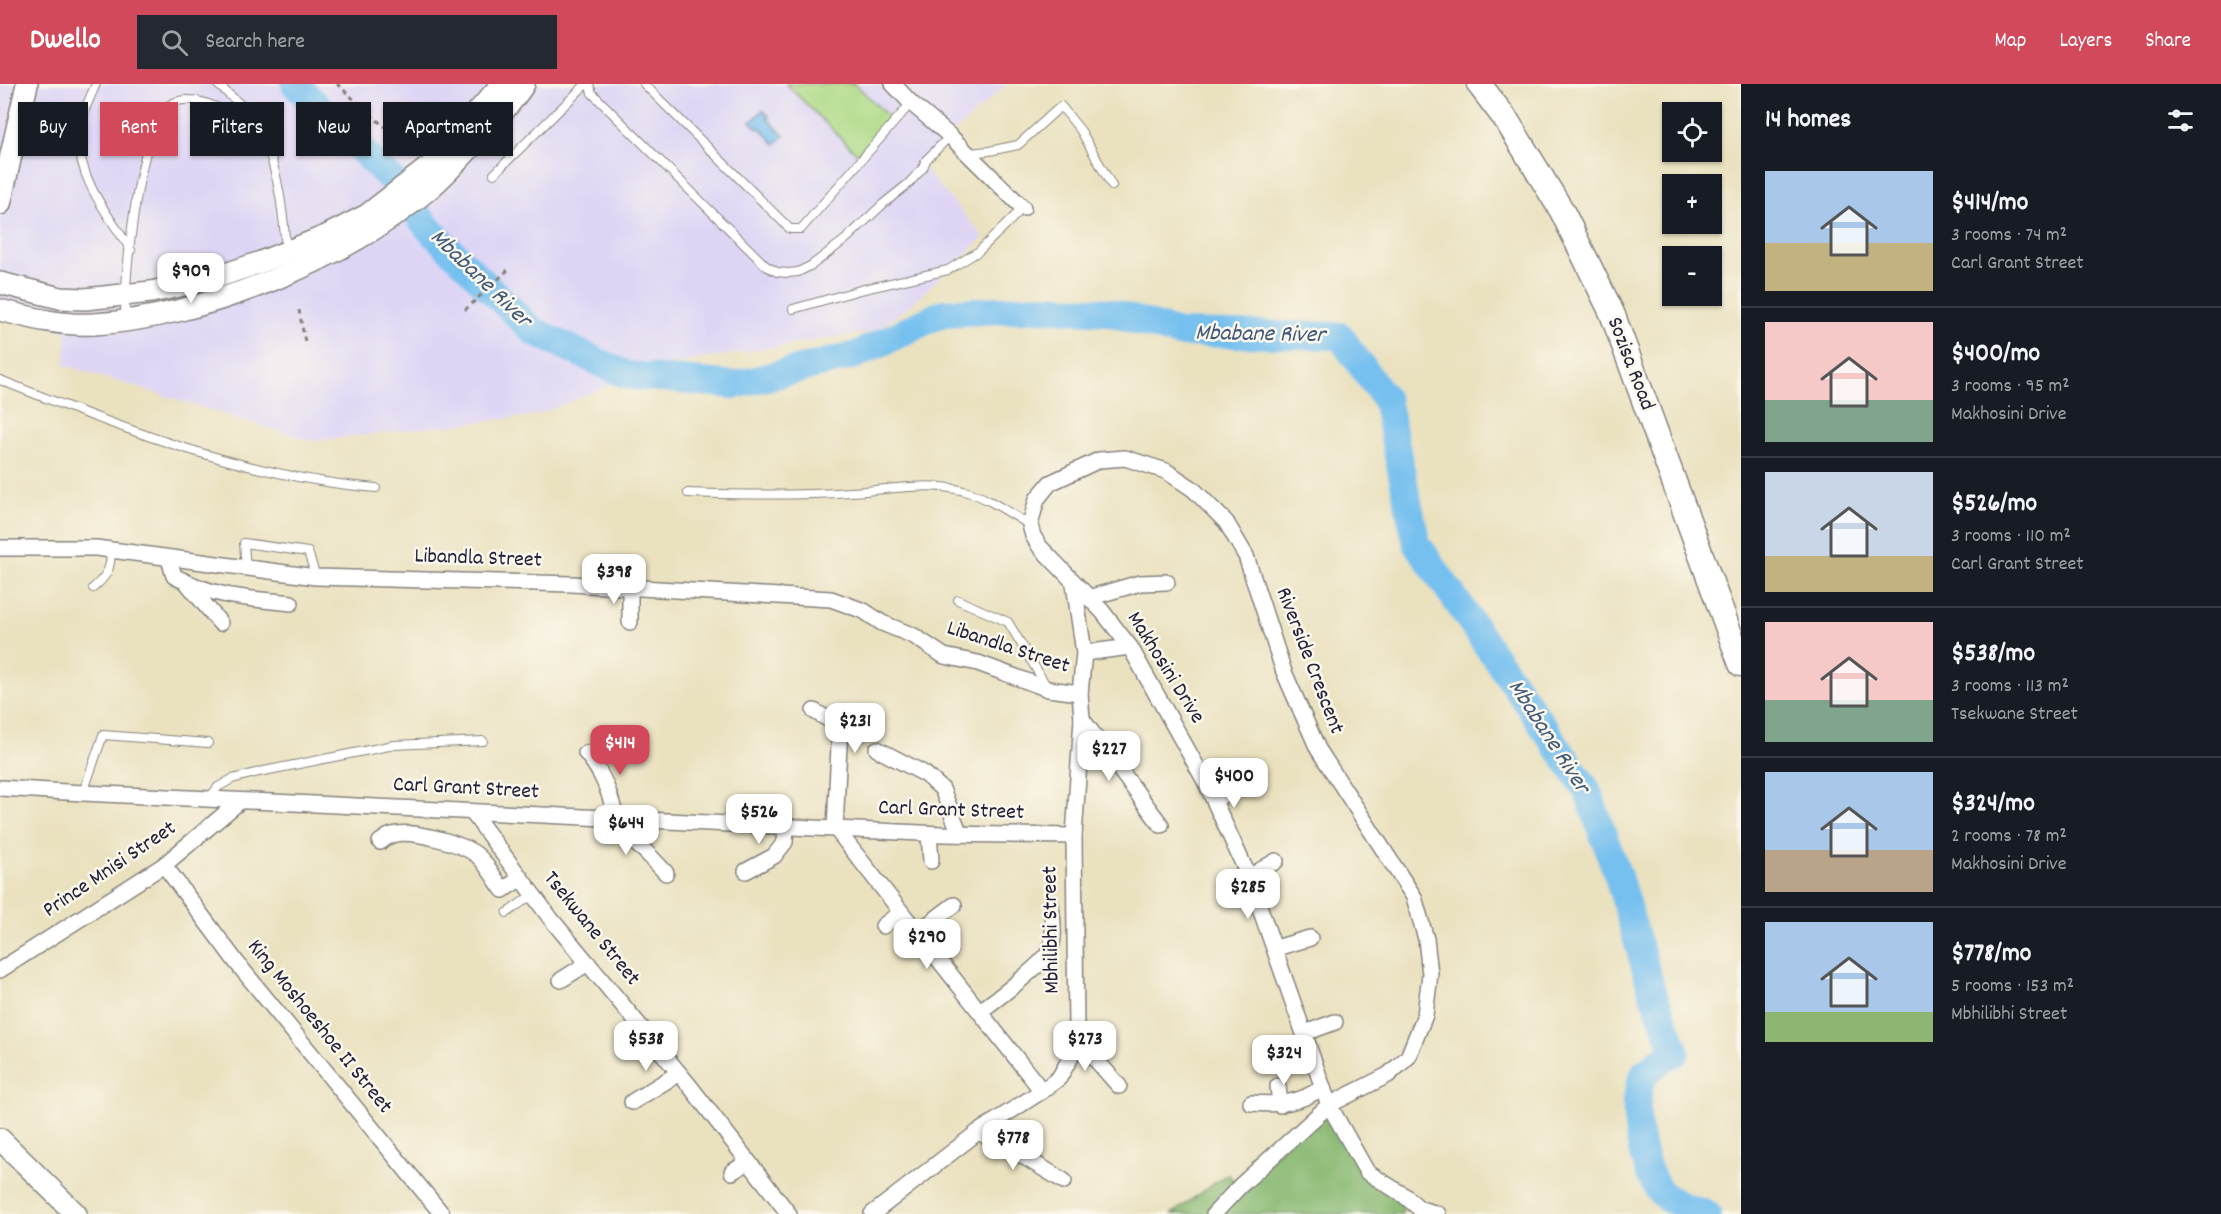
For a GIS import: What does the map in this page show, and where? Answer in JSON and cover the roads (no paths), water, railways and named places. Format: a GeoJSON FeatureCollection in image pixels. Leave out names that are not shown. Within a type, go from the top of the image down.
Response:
{"type":"FeatureCollection","features":[{"type":"Feature","properties":{"kind":"main road"},"geometry":{"type":"LineString","coordinates":[[0,204],[27,84]]}},
{"type":"Feature","properties":{"kind":"main road"},"geometry":{"type":"LineString","coordinates":[[420,185],[430,165],[502,84]]}},
{"type":"Feature","properties":{"kind":"main road"},"geometry":{"type":"LineString","coordinates":[[0,310],[49,322],[93,324],[199,306],[290,261],[326,236],[376,218],[482,135],[524,84]]}},
{"type":"Feature","properties":{"kind":"main road","name":"Sozisa Road"},"geometry":{"type":"LineString","coordinates":[[1479,84],[1507,121],[1562,211],[1612,314],[1741,664]]}},
{"type":"Feature","properties":{"kind":"main road"},"geometry":{"type":"LineString","coordinates":[[0,283],[60,298],[125,296],[290,261]]}},
{"type":"Feature","properties":{"kind":"main road"},"geometry":{"type":"LineString","coordinates":[[0,1139],[76,1214]]}},
{"type":"Feature","properties":{"kind":"street"},"geometry":{"type":"LineString","coordinates":[[893,84],[1023,208]]}},
{"type":"Feature","properties":{"kind":"street","name":"Riverside Crescent"},"geometry":{"type":"LineString","coordinates":[[1030,525],[1037,499],[1050,483],[1099,460],[1125,458],[1166,471],[1193,489],[1226,522],[1246,556],[1284,672],[1305,721],[1338,782],[1414,897],[1426,939],[1430,974],[1425,1015],[1408,1056],[1388,1075],[1329,1105],[1240,1186],[1214,1214]]}},
{"type":"Feature","properties":{"kind":"street"},"geometry":{"type":"LineString","coordinates":[[1030,525],[1033,536],[1040,547],[1074,584]]}},
{"type":"Feature","properties":{"kind":"street","name":"Libandla Street"},"geometry":{"type":"LineString","coordinates":[[0,548],[96,548],[316,577],[630,587],[831,598],[864,611],[882,623],[914,636],[944,656],[978,663],[1048,689],[1080,693]]}},
{"type":"Feature","properties":{"kind":"street"},"geometry":{"type":"LineString","coordinates":[[169,559],[174,576],[188,584],[223,596],[291,603]]}},
{"type":"Feature","properties":{"kind":"street"},"geometry":{"type":"LineString","coordinates":[[1089,598],[1140,584],[1167,582]]}},
{"type":"Feature","properties":{"kind":"street"},"geometry":{"type":"LineString","coordinates":[[188,584],[220,623]]}},
{"type":"Feature","properties":{"kind":"street","name":"Makhosini Drive"},"geometry":{"type":"LineString","coordinates":[[1074,584],[1102,611],[1130,647],[1161,699],[1214,799],[1249,877],[1329,1105],[1367,1172],[1405,1196],[1419,1211],[1438,1214]]}},
{"type":"Feature","properties":{"kind":"street","name":"Mbhilibhi Street"},"geometry":{"type":"LineString","coordinates":[[872,1214],[978,1132],[1042,1091],[1059,1077],[1071,1057],[1075,1036],[1074,836],[1082,719],[1080,693],[1084,653],[1074,584]]}},
{"type":"Feature","properties":{"kind":"street"},"geometry":{"type":"LineString","coordinates":[[630,587],[630,622]]}},
{"type":"Feature","properties":{"kind":"street"},"geometry":{"type":"LineString","coordinates":[[1084,653],[1130,647]]}},
{"type":"Feature","properties":{"kind":"street"},"geometry":{"type":"LineString","coordinates":[[814,711],[840,726],[836,829],[1042,1091]]}},
{"type":"Feature","properties":{"kind":"street"},"geometry":{"type":"LineString","coordinates":[[1082,719],[1161,825]]}},
{"type":"Feature","properties":{"kind":"street"},"geometry":{"type":"LineString","coordinates":[[877,749],[925,774],[942,789],[960,834]]}},
{"type":"Feature","properties":{"kind":"street"},"geometry":{"type":"LineString","coordinates":[[586,753],[597,766],[610,793],[610,818],[666,873]]}},
{"type":"Feature","properties":{"kind":"street","name":"Carl Grant Street"},"geometry":{"type":"LineString","coordinates":[[0,788],[82,794],[209,798],[929,834],[1074,836]]}},
{"type":"Feature","properties":{"kind":"street"},"geometry":{"type":"LineString","coordinates":[[1214,799],[1242,788]]}},
{"type":"Feature","properties":{"kind":"street","name":"Prince Mnisi Street"},"geometry":{"type":"LineString","coordinates":[[0,970],[165,866],[240,801]]}},
{"type":"Feature","properties":{"kind":"street","name":"Tsekwane Street"},"geometry":{"type":"LineString","coordinates":[[472,812],[551,920],[679,1073],[789,1214]]}},
{"type":"Feature","properties":{"kind":"street"},"geometry":{"type":"LineString","coordinates":[[746,871],[774,856],[785,842],[786,827]]}},
{"type":"Feature","properties":{"kind":"street"},"geometry":{"type":"LineString","coordinates":[[380,842],[392,834],[417,834],[463,847],[478,856],[503,890],[521,878]]}},
{"type":"Feature","properties":{"kind":"street"},"geometry":{"type":"LineString","coordinates":[[929,834],[931,861]]}},
{"type":"Feature","properties":{"kind":"street"},"geometry":{"type":"LineString","coordinates":[[1249,877],[1276,861]]}},
{"type":"Feature","properties":{"kind":"street","name":"King Moshoeshoe II Street"},"geometry":{"type":"LineString","coordinates":[[165,866],[237,963],[442,1214]]}},
{"type":"Feature","properties":{"kind":"street"},"geometry":{"type":"LineString","coordinates":[[980,1011],[1050,952],[1053,939],[1051,904]]}},
{"type":"Feature","properties":{"kind":"street"},"geometry":{"type":"LineString","coordinates":[[918,932],[954,905]]}},
{"type":"Feature","properties":{"kind":"street"},"geometry":{"type":"LineString","coordinates":[[883,926],[902,912]]}},
{"type":"Feature","properties":{"kind":"street"},"geometry":{"type":"LineString","coordinates":[[1275,948],[1310,938]]}},
{"type":"Feature","properties":{"kind":"street"},"geometry":{"type":"LineString","coordinates":[[561,980],[588,963]]}},
{"type":"Feature","properties":{"kind":"street"},"geometry":{"type":"LineString","coordinates":[[1305,1034],[1335,1022]]}},
{"type":"Feature","properties":{"kind":"street"},"geometry":{"type":"LineString","coordinates":[[1075,1036],[1119,1086]]}},
{"type":"Feature","properties":{"kind":"street"},"geometry":{"type":"LineString","coordinates":[[632,1102],[679,1073]]}},
{"type":"Feature","properties":{"kind":"street"},"geometry":{"type":"LineString","coordinates":[[1278,1086],[1280,1105]]}},
{"type":"Feature","properties":{"kind":"street"},"geometry":{"type":"LineString","coordinates":[[1251,1103],[1280,1105],[1310,1096],[1323,1087]]}},
{"type":"Feature","properties":{"kind":"street"},"geometry":{"type":"LineString","coordinates":[[978,1132],[1001,1143],[1064,1181]]}},
{"type":"Feature","properties":{"kind":"street"},"geometry":{"type":"LineString","coordinates":[[732,1172],[748,1162]]}},
{"type":"Feature","properties":{"kind":"lane"},"geometry":{"type":"LineString","coordinates":[[96,84],[87,104],[79,136],[81,162],[90,186],[131,250]]}},
{"type":"Feature","properties":{"kind":"lane"},"geometry":{"type":"LineString","coordinates":[[217,84],[238,102]]}},
{"type":"Feature","properties":{"kind":"lane"},"geometry":{"type":"LineString","coordinates":[[494,174],[588,84],[592,93],[766,266],[777,272],[798,272],[812,265],[846,239],[908,183],[926,160],[950,136]]}},
{"type":"Feature","properties":{"kind":"lane"},"geometry":{"type":"LineString","coordinates":[[644,84],[790,229],[801,229],[911,103]]}},
{"type":"Feature","properties":{"kind":"lane"},"geometry":{"type":"LineString","coordinates":[[125,320],[125,296],[143,163],[162,113],[175,102],[188,99],[207,102]]}},
{"type":"Feature","properties":{"kind":"lane"},"geometry":{"type":"LineString","coordinates":[[967,153],[1018,145],[1061,106],[1081,131],[1112,186]]}},
{"type":"Feature","properties":{"kind":"lane"},"geometry":{"type":"LineString","coordinates":[[270,156],[280,189],[290,261]]}},
{"type":"Feature","properties":{"kind":"lane"},"geometry":{"type":"LineString","coordinates":[[793,309],[860,290],[948,270],[979,251],[1023,208]]}},
{"type":"Feature","properties":{"kind":"lane"},"geometry":{"type":"LineString","coordinates":[[0,380],[169,444],[339,485],[376,488]]}},
{"type":"Feature","properties":{"kind":"lane"},"geometry":{"type":"LineString","coordinates":[[688,494],[748,496],[929,487],[964,491],[987,500],[1030,525]]}},
{"type":"Feature","properties":{"kind":"lane"},"geometry":{"type":"LineString","coordinates":[[246,569],[244,543],[308,552],[316,577]]}},
{"type":"Feature","properties":{"kind":"lane"},"geometry":{"type":"LineString","coordinates":[[93,588],[105,577],[111,561],[111,550]]}},
{"type":"Feature","properties":{"kind":"lane"},"geometry":{"type":"LineString","coordinates":[[958,600],[1008,622],[1048,689]]}},
{"type":"Feature","properties":{"kind":"lane"},"geometry":{"type":"LineString","coordinates":[[82,794],[103,735],[208,743]]}},
{"type":"Feature","properties":{"kind":"lane"},"geometry":{"type":"LineString","coordinates":[[209,798],[219,787],[232,779],[269,770],[394,745],[483,741]]}},
{"type":"Feature","properties":{"kind":"lane"},"geometry":{"type":"LineString","coordinates":[[507,913],[533,894]]}},
{"type":"Feature","properties":{"kind":"water"},"geometry":{"type":"Polygon","coordinates":[[[763,110],[769,116],[767,118],[784,136],[775,144],[760,127],[758,129],[751,122],[763,110]]]}},
{"type":"Feature","properties":{"kind":"waterway","name":"Mbabane River"},"geometry":{"type":"LineString","coordinates":[[295,84],[391,179],[428,228],[533,331],[626,375],[735,385],[856,355],[943,313],[1042,308],[1109,312],[1178,333],[1340,336],[1386,400],[1417,544],[1587,790],[1618,876],[1652,991],[1676,1052],[1653,1066],[1643,1077],[1637,1103],[1642,1150],[1652,1178],[1662,1194],[1680,1205],[1707,1214]]}}]}
